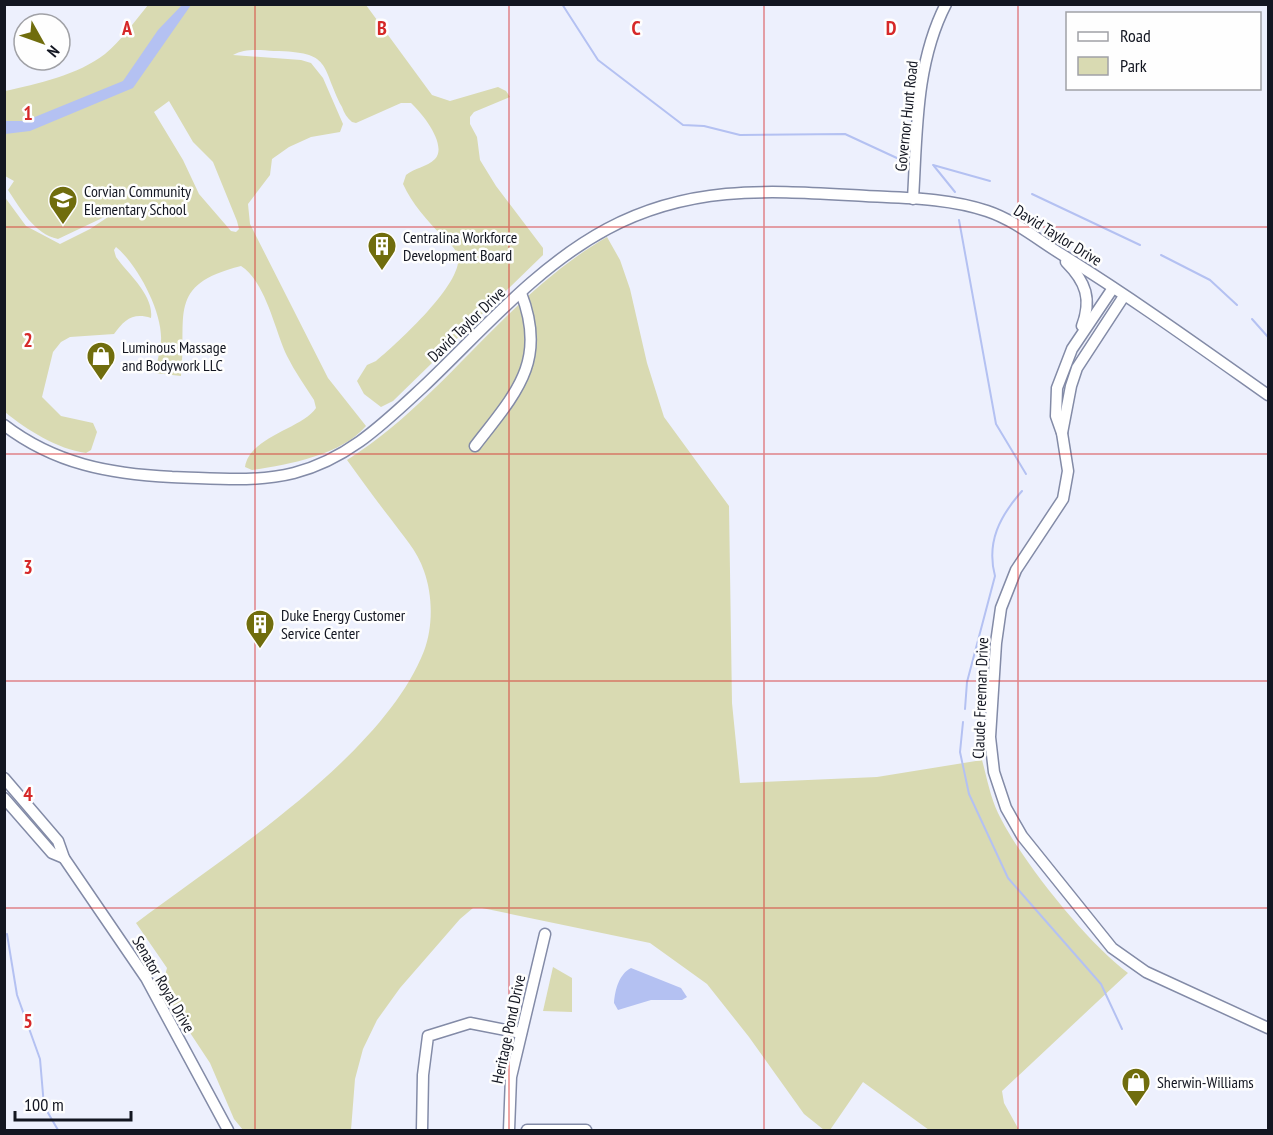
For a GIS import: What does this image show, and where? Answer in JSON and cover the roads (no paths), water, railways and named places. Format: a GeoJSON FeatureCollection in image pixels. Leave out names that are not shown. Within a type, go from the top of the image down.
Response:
{"type":"FeatureCollection","features":[{"type":"Feature","properties":{"kind":"street","name":"Governor Hunt Road"},"geometry":{"type":"LineString","coordinates":[[913,199],[923,74],[933,34],[946,4]]}},
{"type":"Feature","properties":{"kind":"street","name":"David Taylor Drive"},"geometry":{"type":"LineString","coordinates":[[4,425],[31,443],[60,458],[99,470],[242,480],[297,472],[337,457],[373,434],[521,293],[558,261],[596,235],[632,217],[687,199],[725,192],[767,190],[913,199],[962,204],[986,211],[1011,222],[1113,288],[1269,395]]}},
{"type":"Feature","properties":{"kind":"street"},"geometry":{"type":"LineString","coordinates":[[1048,246],[1076,274],[1087,292],[1086,314],[1072,349]]}},
{"type":"Feature","properties":{"kind":"street","name":"Claude Freeman Drive"},"geometry":{"type":"LineString","coordinates":[[1113,288],[1072,349],[1061,371],[1055,396],[1056,416],[1062,433],[1068,471],[1063,499],[1013,576],[998,618],[990,737],[994,772],[1002,799],[1011,818],[1033,852],[1097,932],[1118,953],[1153,976],[1269,1028]]}},
{"type":"Feature","properties":{"kind":"street"},"geometry":{"type":"LineString","coordinates":[[475,446],[516,392],[527,367],[532,331],[521,293]]}},
{"type":"Feature","properties":{"kind":"street","name":"Claude Freeman Drive"},"geometry":{"type":"LineString","coordinates":[[1062,433],[1077,368],[1124,296]]}},
{"type":"Feature","properties":{"kind":"street","name":"Senator Royal Drive"},"geometry":{"type":"LineString","coordinates":[[4,778],[56,837],[64,858],[141,970],[228,1131]]}},
{"type":"Feature","properties":{"kind":"street","name":"Senator Royal Drive"},"geometry":{"type":"LineString","coordinates":[[4,798],[52,853],[64,858]]}},
{"type":"Feature","properties":{"kind":"street","name":"Heritage Pond Drive"},"geometry":{"type":"LineString","coordinates":[[509,1131],[509,1088],[545,934]]}},
{"type":"Feature","properties":{"kind":"street"},"geometry":{"type":"LineString","coordinates":[[422,1131],[423,1075],[428,1036],[470,1023],[521,1033]]}},
{"type":"Feature","properties":{"kind":"street"},"geometry":{"type":"LineString","coordinates":[[527,1131],[586,1131]]}},
{"type":"Feature","properties":{"kind":"water"},"geometry":{"type":"Polygon","coordinates":[[[182,5],[191,5],[133,88],[30,131],[5,134],[5,121],[25,121],[123,81],[158,30],[182,5]]]}},
{"type":"Feature","properties":{"kind":"water"},"geometry":{"type":"Polygon","coordinates":[[[631,968],[681,988],[687,997],[682,1000],[651,1000],[618,1010],[614,1003],[617,988],[623,974],[631,968]]]}},
{"type":"Feature","properties":{"kind":"waterway"},"geometry":{"type":"LineString","coordinates":[[562,4],[598,60],[683,125],[704,126],[740,135],[845,134],[899,159]]}},
{"type":"Feature","properties":{"kind":"waterway"},"geometry":{"type":"LineString","coordinates":[[933,165],[990,181]]}},
{"type":"Feature","properties":{"kind":"waterway"},"geometry":{"type":"LineString","coordinates":[[934,166],[955,192]]}},
{"type":"Feature","properties":{"kind":"waterway"},"geometry":{"type":"LineString","coordinates":[[1032,194],[1140,245]]}},
{"type":"Feature","properties":{"kind":"waterway"},"geometry":{"type":"LineString","coordinates":[[959,220],[996,424],[1026,474]]}},
{"type":"Feature","properties":{"kind":"waterway"},"geometry":{"type":"LineString","coordinates":[[1161,255],[1210,280],[1237,305]]}},
{"type":"Feature","properties":{"kind":"waterway"},"geometry":{"type":"LineString","coordinates":[[1252,319],[1268,337]]}},
{"type":"Feature","properties":{"kind":"waterway"},"geometry":{"type":"LineString","coordinates":[[965,709],[967,682],[995,576],[992,552],[994,541],[1001,520],[1022,491]]}},
{"type":"Feature","properties":{"kind":"waterway"},"geometry":{"type":"LineString","coordinates":[[963,722],[960,752],[969,794],[1008,878],[1101,984],[1122,1029]]}},
{"type":"Feature","properties":{"kind":"waterway"},"geometry":{"type":"LineString","coordinates":[[7,934],[17,995],[40,1059],[44,1106],[58,1130]]}},
{"type":"Feature","properties":{"kind":"place","name":"Corvian Community Elementary School"},"geometry":{"type":"Point","coordinates":[63,226]}},
{"type":"Feature","properties":{"kind":"place","name":"Centralina Workforce Development Board"},"geometry":{"type":"Point","coordinates":[382,272]}},
{"type":"Feature","properties":{"kind":"place","name":"Luminous Massage and Bodywork LLC"},"geometry":{"type":"Point","coordinates":[101,382]}},
{"type":"Feature","properties":{"kind":"place","name":"Duke Energy Customer Service Center"},"geometry":{"type":"Point","coordinates":[260,650]}},
{"type":"Feature","properties":{"kind":"place","name":"Sherwin-Williams"},"geometry":{"type":"Point","coordinates":[1136,1108]}}]}
